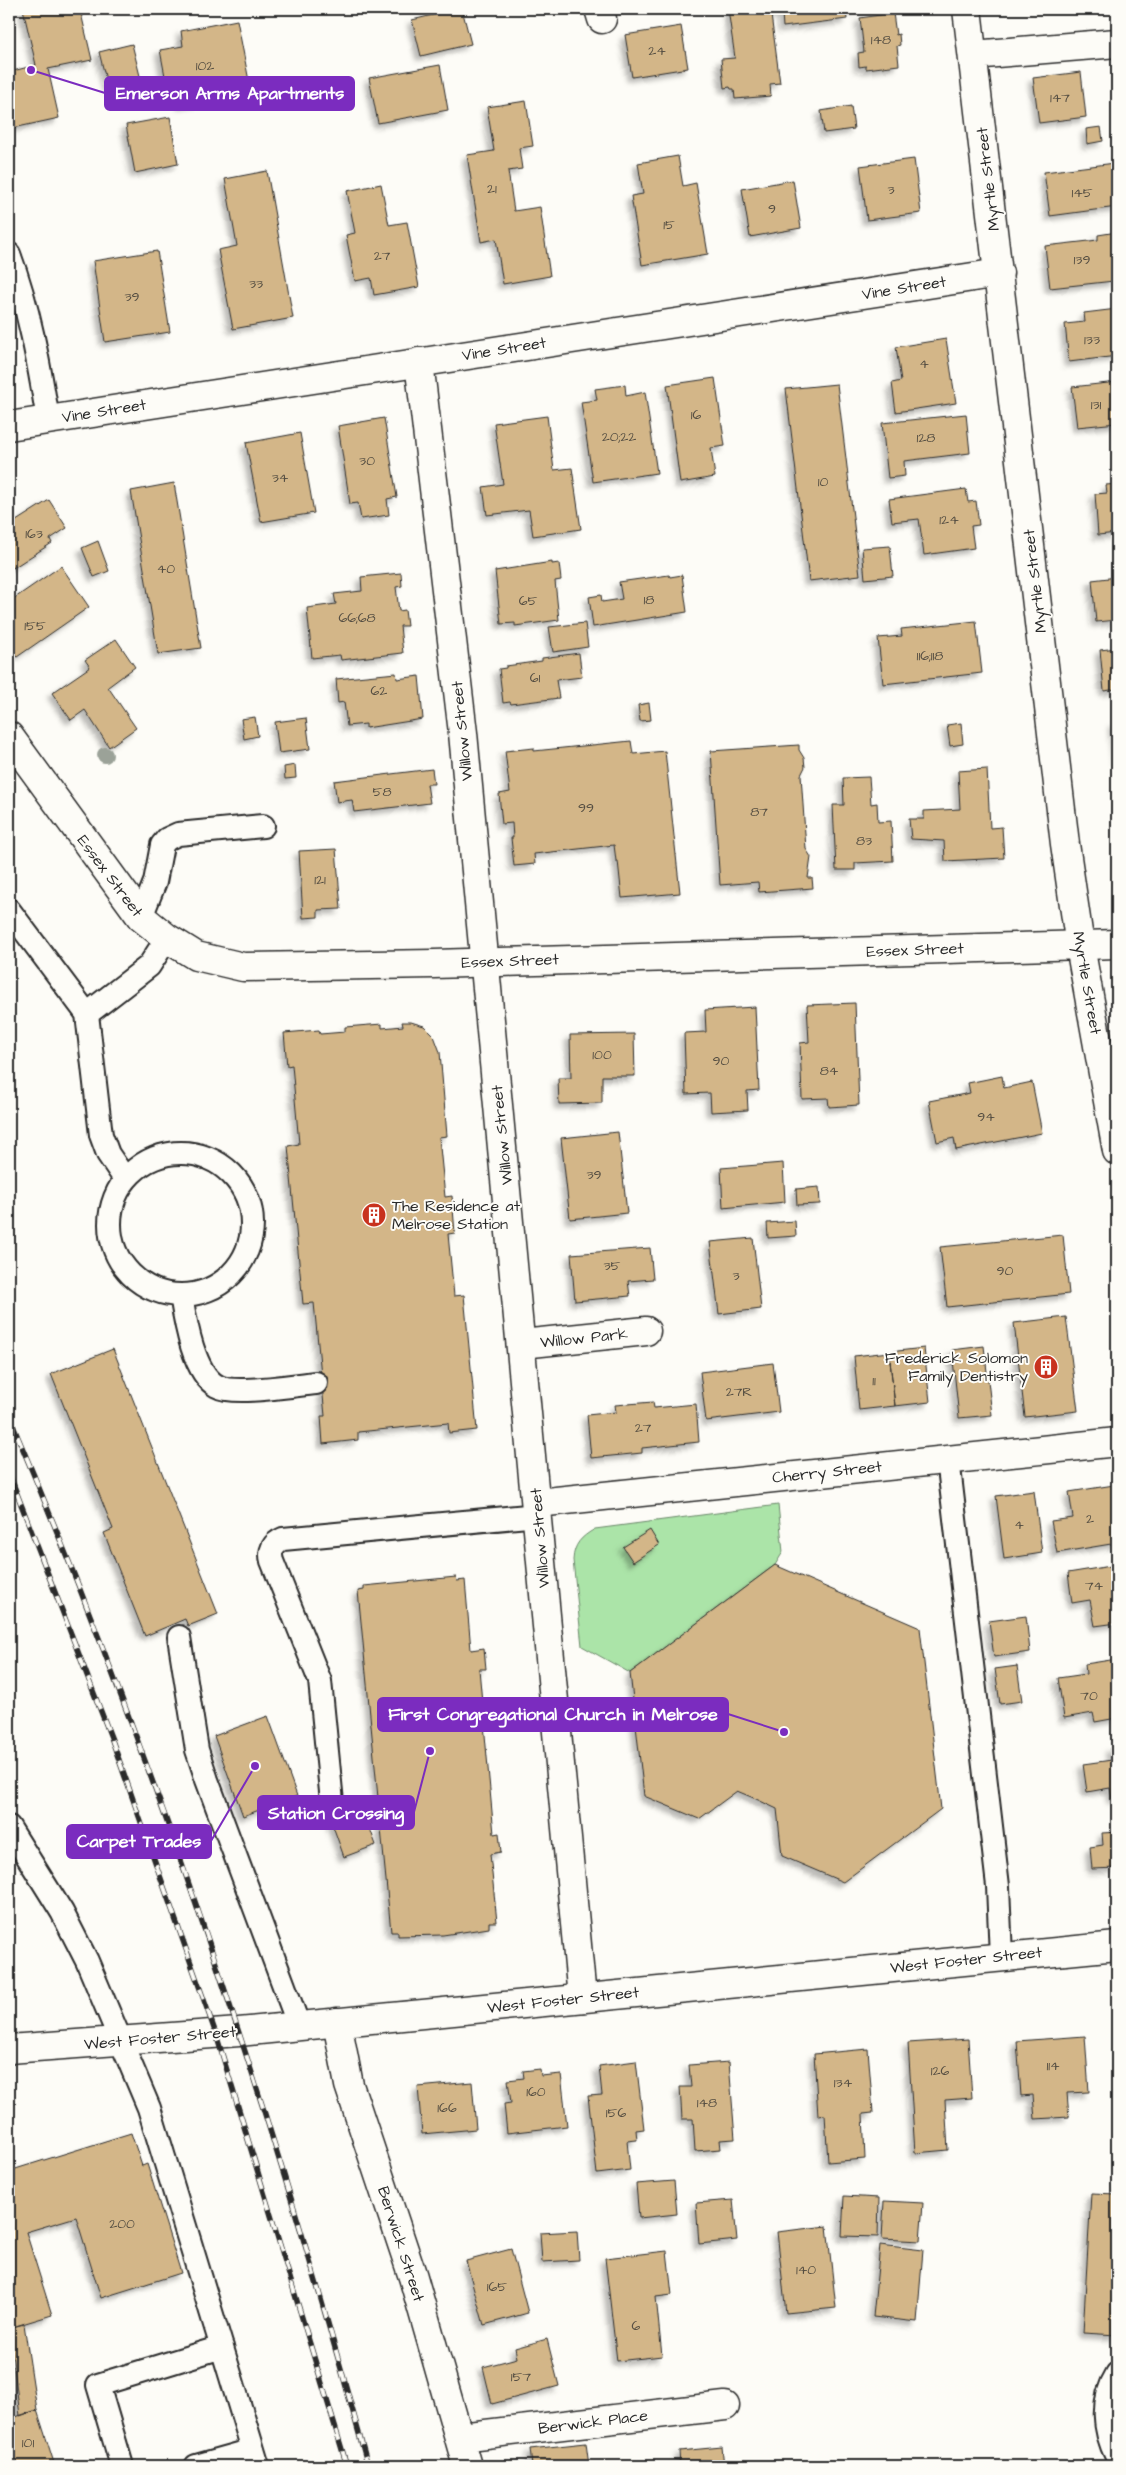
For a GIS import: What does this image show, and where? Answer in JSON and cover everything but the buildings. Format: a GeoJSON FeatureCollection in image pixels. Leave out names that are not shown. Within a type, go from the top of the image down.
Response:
{"type":"FeatureCollection","features":[{"type":"Feature","properties":{"kind":"street","name":"Myrtle Street"},"geometry":{"type":"LineString","coordinates":[[967,9],[1065,844],[1080,946],[1117,1151]]}},
{"type":"Feature","properties":{"kind":"street"},"geometry":{"type":"LineString","coordinates":[[973,55],[1117,42]]}},
{"type":"Feature","properties":{"kind":"street","name":"Vine Street"},"geometry":{"type":"LineString","coordinates":[[9,426],[999,273]]}},
{"type":"Feature","properties":{"kind":"street","name":"Willow Street"},"geometry":{"type":"LineString","coordinates":[[419,362],[463,733],[522,1344],[582,1998]]}},
{"type":"Feature","properties":{"kind":"street","name":"Essex Street"},"geometry":{"type":"LineString","coordinates":[[9,736],[141,918],[167,938],[196,956],[244,966],[1117,944]]}},
{"type":"Feature","properties":{"kind":"street","name":"Willow Park"},"geometry":{"type":"LineString","coordinates":[[522,1344],[646,1331]]}},
{"type":"Feature","properties":{"kind":"street","name":"Cherry Street"},"geometry":{"type":"LineString","coordinates":[[537,1509],[948,1459],[1117,1442]]}},
{"type":"Feature","properties":{"kind":"street","name":"West Foster Street"},"geometry":{"type":"LineString","coordinates":[[9,2049],[121,2042],[299,2026],[1117,1946]]}},
{"type":"Feature","properties":{"kind":"street","name":"Berwick Street"},"geometry":{"type":"LineString","coordinates":[[337,2022],[349,2085],[413,2277],[467,2466]]}},
{"type":"Feature","properties":{"kind":"street","name":"Berwick Place"},"geometry":{"type":"LineString","coordinates":[[460,2437],[725,2406]]}},
{"type":"Feature","properties":{"kind":"lane"},"geometry":{"type":"LineString","coordinates":[[9,254],[19,284],[38,358],[48,420]]}},
{"type":"Feature","properties":{"kind":"lane"},"geometry":{"type":"LineString","coordinates":[[141,918],[155,882],[161,849],[167,839],[178,834],[262,826]]}},
{"type":"Feature","properties":{"kind":"lane"},"geometry":{"type":"LineString","coordinates":[[9,910],[86,1014],[101,1135],[108,1154],[126,1179]]}},
{"type":"Feature","properties":{"kind":"lane"},"geometry":{"type":"LineString","coordinates":[[86,1014],[149,966],[167,938]]}},
{"type":"Feature","properties":{"kind":"lane"},"geometry":{"type":"LineString","coordinates":[[173,1153],[187,1154],[214,1161],[235,1179],[243,1190],[251,1217],[251,1231],[243,1257],[236,1269],[214,1286],[181,1295],[160,1292],[147,1286],[126,1269],[112,1245],[110,1217],[118,1191],[126,1179],[147,1161],[173,1153]]}},
{"type":"Feature","properties":{"kind":"lane"},"geometry":{"type":"LineString","coordinates":[[181,1295],[191,1342],[205,1376],[216,1386],[236,1390],[316,1383]]}},
{"type":"Feature","properties":{"kind":"lane"},"geometry":{"type":"LineString","coordinates":[[948,1459],[998,1886],[1002,1957]]}},
{"type":"Feature","properties":{"kind":"lane"},"geometry":{"type":"LineString","coordinates":[[332,1802],[320,1682],[272,1561],[271,1551],[274,1544],[282,1539],[537,1509]]}},
{"type":"Feature","properties":{"kind":"lane"},"geometry":{"type":"LineString","coordinates":[[179,1637],[197,1750],[206,1780],[299,2026]]}},
{"type":"Feature","properties":{"kind":"lane"},"geometry":{"type":"LineString","coordinates":[[9,1827],[62,1912],[87,1961],[149,2108],[255,2458],[196,2466]]}},
{"type":"Feature","properties":{"kind":"lane"},"geometry":{"type":"LineString","coordinates":[[122,2466],[98,2385],[222,2347]]}},
{"type":"Feature","properties":{"kind":"lane"},"geometry":{"type":"LineString","coordinates":[[1117,2374],[1108,2392],[1105,2415],[1110,2445],[1117,2457]]}},
{"type":"Feature","properties":{"kind":"green space"},"geometry":{"type":"Polygon","coordinates":[[[778,1505],[783,1552],[775,1565],[630,1673],[582,1646],[573,1560],[577,1545],[586,1535],[595,1529],[778,1505]]]}},
{"type":"Feature","properties":{"kind":"railway"},"geometry":{"type":"LineString","coordinates":[[9,1416],[113,1674],[161,1804],[206,1935],[291,2199],[331,2332],[368,2466]]}},
{"type":"Feature","properties":{"kind":"railway"},"geometry":{"type":"LineString","coordinates":[[9,1473],[112,1740],[216,2034],[347,2466]]}},
{"type":"Feature","properties":{"kind":"place","name":"Emerson Arms Apartments"},"geometry":{"type":"Point","coordinates":[31,70]}},
{"type":"Feature","properties":{"kind":"place","name":"The Residence at Melrose Station"},"geometry":{"type":"Point","coordinates":[374,1215]}},
{"type":"Feature","properties":{"kind":"place","name":"Frederick Solomon Family Dentistry"},"geometry":{"type":"Point","coordinates":[1046,1367]}},
{"type":"Feature","properties":{"kind":"place","name":"First Congregational Church in Melrose"},"geometry":{"type":"Point","coordinates":[784,1732]}},
{"type":"Feature","properties":{"kind":"place","name":"Station Crossing"},"geometry":{"type":"Point","coordinates":[430,1751]}},
{"type":"Feature","properties":{"kind":"place","name":"Carpet Trades"},"geometry":{"type":"Point","coordinates":[255,1766]}}]}
